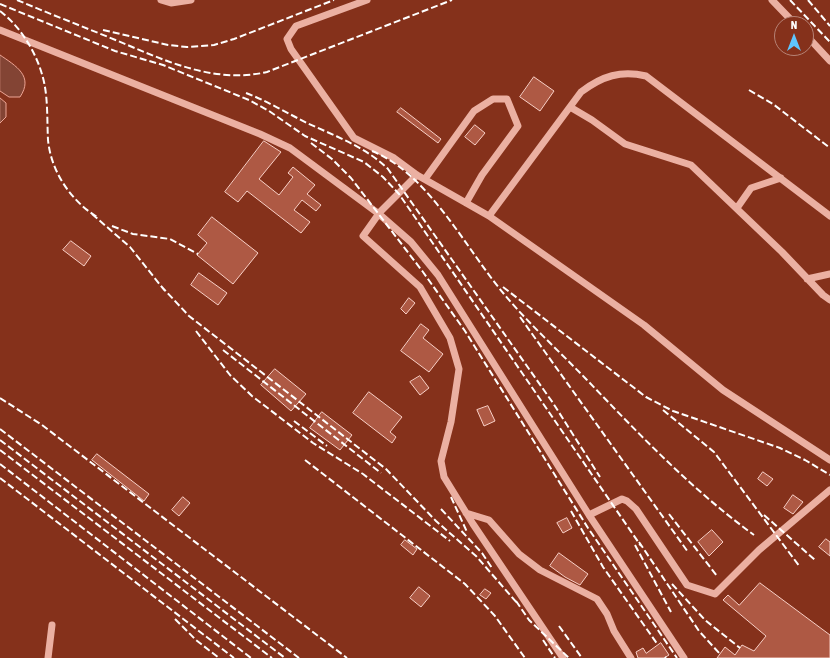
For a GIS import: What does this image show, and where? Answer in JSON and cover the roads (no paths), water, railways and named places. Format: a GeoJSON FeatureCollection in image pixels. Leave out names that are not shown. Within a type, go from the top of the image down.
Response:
{"type":"FeatureCollection","features":[{"type":"Feature","properties":{"kind":"street"},"geometry":{"type":"LineString","coordinates":[[161,0],[171,3],[191,0]]}},
{"type":"Feature","properties":{"kind":"street"},"geometry":{"type":"LineString","coordinates":[[366,0],[296,26],[287,39],[291,49],[354,138],[394,158],[418,175],[489,216],[644,325],[722,390],[830,460]]}},
{"type":"Feature","properties":{"kind":"street"},"geometry":{"type":"LineString","coordinates":[[772,0],[787,16]]}},
{"type":"Feature","properties":{"kind":"street"},"geometry":{"type":"LineString","coordinates":[[0,30],[260,134],[290,148],[379,214],[411,242],[438,275],[589,515],[684,658]]}},
{"type":"Feature","properties":{"kind":"street"},"geometry":{"type":"LineString","coordinates":[[814,43],[830,60]]}},
{"type":"Feature","properties":{"kind":"street"},"geometry":{"type":"LineString","coordinates":[[489,216],[582,92],[590,85],[612,74],[633,73],[646,76],[830,216]]}},
{"type":"Feature","properties":{"kind":"street"},"geometry":{"type":"LineString","coordinates":[[425,179],[474,111],[493,99],[507,99],[518,126],[482,175],[466,203]]}},
{"type":"Feature","properties":{"kind":"street"},"geometry":{"type":"LineString","coordinates":[[570,108],[592,120],[625,144],[691,165],[737,208],[807,279],[830,300]]}},
{"type":"Feature","properties":{"kind":"street"},"geometry":{"type":"LineString","coordinates":[[418,175],[379,214],[363,236],[420,287],[450,338],[459,369],[451,422],[440,461],[444,477],[466,513],[563,658]]}},
{"type":"Feature","properties":{"kind":"street"},"geometry":{"type":"LineString","coordinates":[[737,208],[751,188],[781,178]]}},
{"type":"Feature","properties":{"kind":"street"},"geometry":{"type":"LineString","coordinates":[[807,279],[830,274]]}},
{"type":"Feature","properties":{"kind":"street"},"geometry":{"type":"LineString","coordinates":[[589,515],[622,499],[627,501],[636,509],[687,585],[715,594],[759,550],[830,490]]}},
{"type":"Feature","properties":{"kind":"street"},"geometry":{"type":"LineString","coordinates":[[466,513],[489,520],[519,554],[540,570],[597,599],[607,614],[614,631],[631,658]]}},
{"type":"Feature","properties":{"kind":"street"},"geometry":{"type":"LineString","coordinates":[[48,658],[52,625]]}},
{"type":"Feature","properties":{"kind":"railway"},"geometry":{"type":"LineString","coordinates":[[17,0],[172,63],[209,73],[228,75],[247,75],[267,72],[452,0]]}},
{"type":"Feature","properties":{"kind":"railway"},"geometry":{"type":"LineString","coordinates":[[103,30],[168,45],[187,47],[214,45],[234,39],[334,0]]}},
{"type":"Feature","properties":{"kind":"railway"},"geometry":{"type":"LineString","coordinates":[[790,0],[830,42]]}},
{"type":"Feature","properties":{"kind":"railway"},"geometry":{"type":"LineString","coordinates":[[808,0],[830,26]]}},
{"type":"Feature","properties":{"kind":"railway"},"geometry":{"type":"LineString","coordinates":[[0,4],[115,51],[163,65],[249,100],[269,111],[305,136],[364,162],[383,177],[399,194],[641,546]]}},
{"type":"Feature","properties":{"kind":"railway"},"geometry":{"type":"LineString","coordinates":[[0,11],[22,34],[38,62],[44,82],[46,96],[50,152],[58,174],[70,193],[78,202],[97,217]]}},
{"type":"Feature","properties":{"kind":"railway"},"geometry":{"type":"LineString","coordinates":[[749,90],[773,104],[830,148]]}},
{"type":"Feature","properties":{"kind":"railway"},"geometry":{"type":"LineString","coordinates":[[246,93],[360,148],[388,169],[553,403],[600,477]]}},
{"type":"Feature","properties":{"kind":"railway"},"geometry":{"type":"LineString","coordinates":[[311,143],[332,159],[351,178],[423,272],[465,331],[588,528],[677,658]]}},
{"type":"Feature","properties":{"kind":"railway"},"geometry":{"type":"LineString","coordinates":[[372,151],[392,162],[429,194],[504,294],[534,327],[687,480],[754,535]]}},
{"type":"Feature","properties":{"kind":"railway"},"geometry":{"type":"LineString","coordinates":[[92,214],[130,247],[165,291]]}},
{"type":"Feature","properties":{"kind":"railway"},"geometry":{"type":"LineString","coordinates":[[112,226],[133,234],[170,239],[198,254]]}},
{"type":"Feature","properties":{"kind":"railway"},"geometry":{"type":"LineString","coordinates":[[161,286],[189,316],[386,469],[436,521],[476,556],[518,604]]}},
{"type":"Feature","properties":{"kind":"railway"},"geometry":{"type":"LineString","coordinates":[[503,287],[646,397],[673,411],[780,448],[805,460],[830,475]]}},
{"type":"Feature","properties":{"kind":"railway"},"geometry":{"type":"LineString","coordinates":[[520,317],[688,552]]}},
{"type":"Feature","properties":{"kind":"railway"},"geometry":{"type":"LineString","coordinates":[[196,331],[230,375],[252,396],[313,443],[363,474],[450,541]]}},
{"type":"Feature","properties":{"kind":"railway"},"geometry":{"type":"LineString","coordinates":[[223,350],[381,473]]}},
{"type":"Feature","properties":{"kind":"railway"},"geometry":{"type":"LineString","coordinates":[[0,398],[42,425],[347,658]]}},
{"type":"Feature","properties":{"kind":"railway"},"geometry":{"type":"LineString","coordinates":[[663,410],[714,452],[800,567]]}},
{"type":"Feature","properties":{"kind":"railway"},"geometry":{"type":"LineString","coordinates":[[294,421],[327,446]]}},
{"type":"Feature","properties":{"kind":"railway"},"geometry":{"type":"LineString","coordinates":[[0,429],[299,658]]}},
{"type":"Feature","properties":{"kind":"railway"},"geometry":{"type":"LineString","coordinates":[[0,440],[285,658]]}},
{"type":"Feature","properties":{"kind":"railway"},"geometry":{"type":"LineString","coordinates":[[0,450],[272,658]]}},
{"type":"Feature","properties":{"kind":"railway"},"geometry":{"type":"LineString","coordinates":[[305,460],[465,584],[495,616],[525,658]]}},
{"type":"Feature","properties":{"kind":"railway"},"geometry":{"type":"LineString","coordinates":[[0,464],[251,658]]}},
{"type":"Feature","properties":{"kind":"railway"},"geometry":{"type":"LineString","coordinates":[[0,478],[234,658]]}},
{"type":"Feature","properties":{"kind":"railway"},"geometry":{"type":"LineString","coordinates":[[451,497],[467,532]]}},
{"type":"Feature","properties":{"kind":"railway"},"geometry":{"type":"LineString","coordinates":[[441,509],[482,553],[492,568]]}},
{"type":"Feature","properties":{"kind":"railway"},"geometry":{"type":"LineString","coordinates":[[571,511],[603,567],[658,645]]}},
{"type":"Feature","properties":{"kind":"railway"},"geometry":{"type":"LineString","coordinates":[[669,514],[717,576]]}},
{"type":"Feature","properties":{"kind":"railway"},"geometry":{"type":"LineString","coordinates":[[764,515],[815,560]]}},
{"type":"Feature","properties":{"kind":"railway"},"geometry":{"type":"LineString","coordinates":[[639,542],[699,631],[720,654]]}},
{"type":"Feature","properties":{"kind":"railway"},"geometry":{"type":"LineString","coordinates":[[635,545],[671,612]]}},
{"type":"Feature","properties":{"kind":"railway"},"geometry":{"type":"LineString","coordinates":[[672,584],[705,620],[740,648]]}},
{"type":"Feature","properties":{"kind":"railway"},"geometry":{"type":"LineString","coordinates":[[516,601],[529,620],[569,658]]}},
{"type":"Feature","properties":{"kind":"railway"},"geometry":{"type":"LineString","coordinates":[[175,619],[196,640],[219,658]]}},
{"type":"Feature","properties":{"kind":"railway"},"geometry":{"type":"LineString","coordinates":[[559,626],[582,658]]}},
{"type":"Feature","properties":{"kind":"railway"},"geometry":{"type":"LineString","coordinates":[[543,640],[555,658]]}}]}
